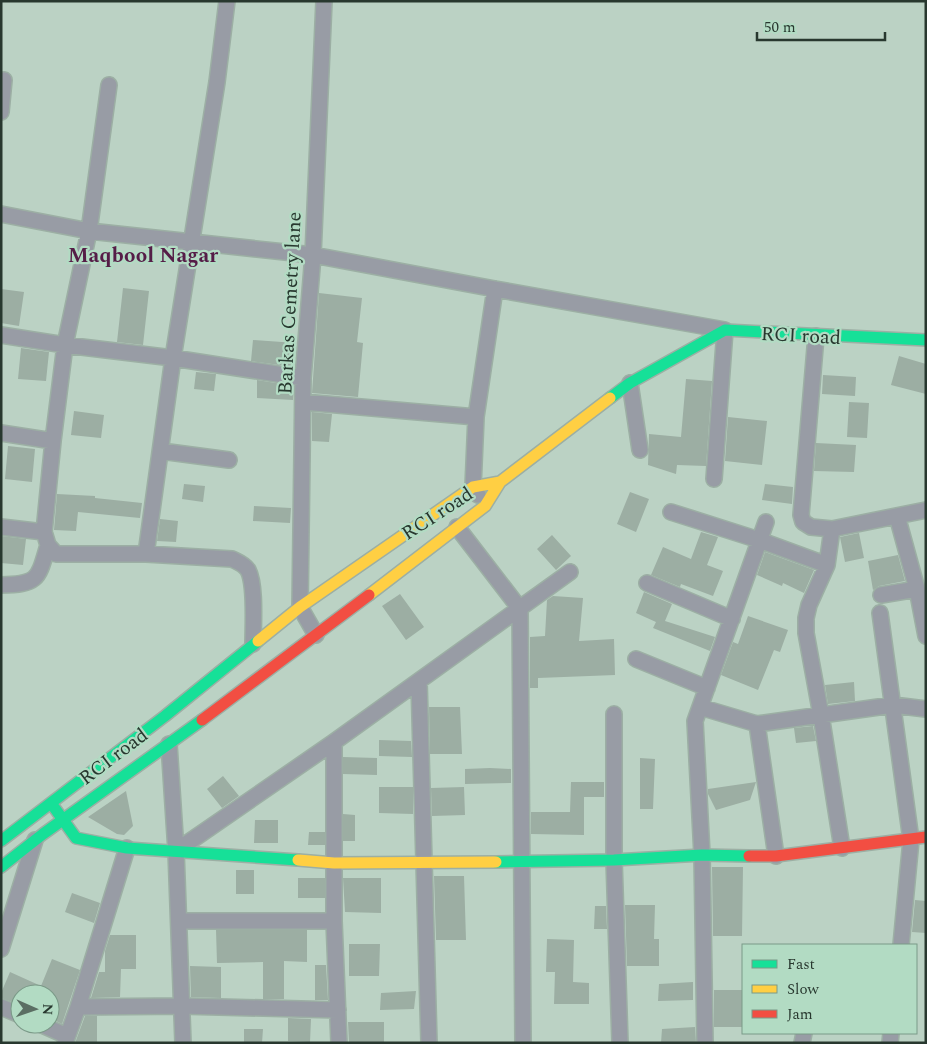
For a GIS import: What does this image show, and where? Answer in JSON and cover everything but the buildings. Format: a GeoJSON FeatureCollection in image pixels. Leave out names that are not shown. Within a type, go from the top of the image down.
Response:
{"type":"FeatureCollection","features":[{"type":"Feature","properties":{"kind":"street"},"geometry":{"type":"LineString","coordinates":[[146,554],[173,358],[217,82],[227,1]]}},
{"type":"Feature","properties":{"kind":"street","name":"Barkas Cemetry lane"},"geometry":{"type":"LineString","coordinates":[[300,607],[303,378],[313,255],[324,1]]}},
{"type":"Feature","properties":{"kind":"street"},"geometry":{"type":"LineString","coordinates":[[1,112],[4,80]]}},
{"type":"Feature","properties":{"kind":"street"},"geometry":{"type":"LineString","coordinates":[[1,585],[23,584],[33,580],[40,572],[46,538],[53,441],[65,345],[89,231],[109,85]]}},
{"type":"Feature","properties":{"kind":"street"},"geometry":{"type":"LineString","coordinates":[[1,214],[89,231],[313,255],[725,330],[714,479]]}},
{"type":"Feature","properties":{"kind":"street"},"geometry":{"type":"LineString","coordinates":[[485,506],[473,487],[476,417],[495,289]]}},
{"type":"Feature","properties":{"kind":"street","name":"RCI road"},"geometry":{"type":"LineString","coordinates":[[1,841],[165,716],[300,607],[473,487],[500,482],[630,383],[725,330],[926,340]]}},
{"type":"Feature","properties":{"kind":"street"},"geometry":{"type":"LineString","coordinates":[[1,335],[303,378]]}},
{"type":"Feature","properties":{"kind":"street"},"geometry":{"type":"LineString","coordinates":[[816,336],[801,515],[803,522],[811,527],[832,529],[926,510]]}},
{"type":"Feature","properties":{"kind":"street"},"geometry":{"type":"LineString","coordinates":[[630,383],[640,450]]}},
{"type":"Feature","properties":{"kind":"street"},"geometry":{"type":"LineString","coordinates":[[304,402],[476,417]]}},
{"type":"Feature","properties":{"kind":"street"},"geometry":{"type":"LineString","coordinates":[[1,433],[53,441]]}},
{"type":"Feature","properties":{"kind":"street"},"geometry":{"type":"LineString","coordinates":[[161,451],[229,460]]}},
{"type":"Feature","properties":{"kind":"street"},"geometry":{"type":"LineString","coordinates":[[1,867],[63,819],[224,705],[485,506],[500,482]]}},
{"type":"Feature","properties":{"kind":"street"},"geometry":{"type":"LineString","coordinates":[[671,512],[759,540],[827,565]]}},
{"type":"Feature","properties":{"kind":"street"},"geometry":{"type":"LineString","coordinates":[[897,516],[917,589],[926,636]]}},
{"type":"Feature","properties":{"kind":"street"},"geometry":{"type":"LineString","coordinates":[[705,1043],[702,855],[695,721],[766,522]]}},
{"type":"Feature","properties":{"kind":"street"},"geometry":{"type":"LineString","coordinates":[[1,527],[46,538],[56,554],[146,554],[232,559],[242,563],[248,570],[252,582],[253,644]]}},
{"type":"Feature","properties":{"kind":"street"},"geometry":{"type":"LineString","coordinates":[[457,527],[520,609],[523,1043]]}},
{"type":"Feature","properties":{"kind":"street"},"geometry":{"type":"LineString","coordinates":[[832,529],[827,565],[809,604],[806,618],[806,633],[842,848]]}},
{"type":"Feature","properties":{"kind":"street"},"geometry":{"type":"LineString","coordinates":[[176,850],[334,742],[570,572]]}},
{"type":"Feature","properties":{"kind":"street"},"geometry":{"type":"LineString","coordinates":[[647,583],[732,619]]}},
{"type":"Feature","properties":{"kind":"street"},"geometry":{"type":"LineString","coordinates":[[881,595],[917,589]]}},
{"type":"Feature","properties":{"kind":"street"},"geometry":{"type":"LineString","coordinates":[[300,607],[316,635]]}},
{"type":"Feature","properties":{"kind":"street"},"geometry":{"type":"LineString","coordinates":[[880,613],[893,706],[918,838],[901,944]]}},
{"type":"Feature","properties":{"kind":"street"},"geometry":{"type":"LineString","coordinates":[[636,660],[707,688]]}},
{"type":"Feature","properties":{"kind":"street"},"geometry":{"type":"LineString","coordinates":[[419,681],[429,1043]]}},
{"type":"Feature","properties":{"kind":"street"},"geometry":{"type":"LineString","coordinates":[[700,707],[758,724],[893,706],[926,709]]}},
{"type":"Feature","properties":{"kind":"street"},"geometry":{"type":"LineString","coordinates":[[614,714],[614,860],[620,1043]]}},
{"type":"Feature","properties":{"kind":"street"},"geometry":{"type":"LineString","coordinates":[[758,724],[776,856]]}},
{"type":"Feature","properties":{"kind":"street"},"geometry":{"type":"LineString","coordinates":[[334,742],[334,921],[339,1043]]}},
{"type":"Feature","properties":{"kind":"street"},"geometry":{"type":"LineString","coordinates":[[168,744],[176,850],[183,1043]]}},
{"type":"Feature","properties":{"kind":"street"},"geometry":{"type":"LineString","coordinates":[[52,803],[76,838],[127,848],[176,850],[334,863],[614,860],[702,855],[776,856],[918,838]]}},
{"type":"Feature","properties":{"kind":"street"},"geometry":{"type":"LineString","coordinates":[[1,949],[35,840]]}},
{"type":"Feature","properties":{"kind":"street"},"geometry":{"type":"LineString","coordinates":[[66,1040],[127,848]]}},
{"type":"Feature","properties":{"kind":"street"},"geometry":{"type":"LineString","coordinates":[[178,920],[334,921]]}},
{"type":"Feature","properties":{"kind":"street"},"geometry":{"type":"LineString","coordinates":[[78,1007],[182,1006],[338,1010]]}},
{"type":"Feature","properties":{"kind":"traffic: fast"},"geometry":{"type":"LineString","coordinates":[[610,398],[630,383],[725,330],[926,340]]}},
{"type":"Feature","properties":{"kind":"traffic: fast"},"geometry":{"type":"LineString","coordinates":[[1,841],[165,716],[258,641]]}},
{"type":"Feature","properties":{"kind":"traffic: fast"},"geometry":{"type":"LineString","coordinates":[[1,867],[43,834],[202,720]]}},
{"type":"Feature","properties":{"kind":"traffic: fast"},"geometry":{"type":"LineString","coordinates":[[51,803],[76,838],[127,848],[298,860]]}},
{"type":"Feature","properties":{"kind":"traffic: fast"},"geometry":{"type":"LineString","coordinates":[[496,862],[614,860],[702,855],[749,856]]}},
{"type":"Feature","properties":{"kind":"traffic: slow"},"geometry":{"type":"LineString","coordinates":[[258,641],[300,607],[473,487],[500,482],[610,398]]}},
{"type":"Feature","properties":{"kind":"traffic: slow"},"geometry":{"type":"LineString","coordinates":[[369,595],[485,506],[500,482]]}},
{"type":"Feature","properties":{"kind":"traffic: slow"},"geometry":{"type":"LineString","coordinates":[[298,860],[334,863],[496,862]]}},
{"type":"Feature","properties":{"kind":"traffic: jam"},"geometry":{"type":"LineString","coordinates":[[202,720],[369,595]]}},
{"type":"Feature","properties":{"kind":"traffic: jam"},"geometry":{"type":"LineString","coordinates":[[749,856],[776,856],[926,837]]}},
{"type":"Feature","properties":{"kind":"district","name":"Maqbool Nagar"},"geometry":{"type":"Point","coordinates":[143,255]}}]}
